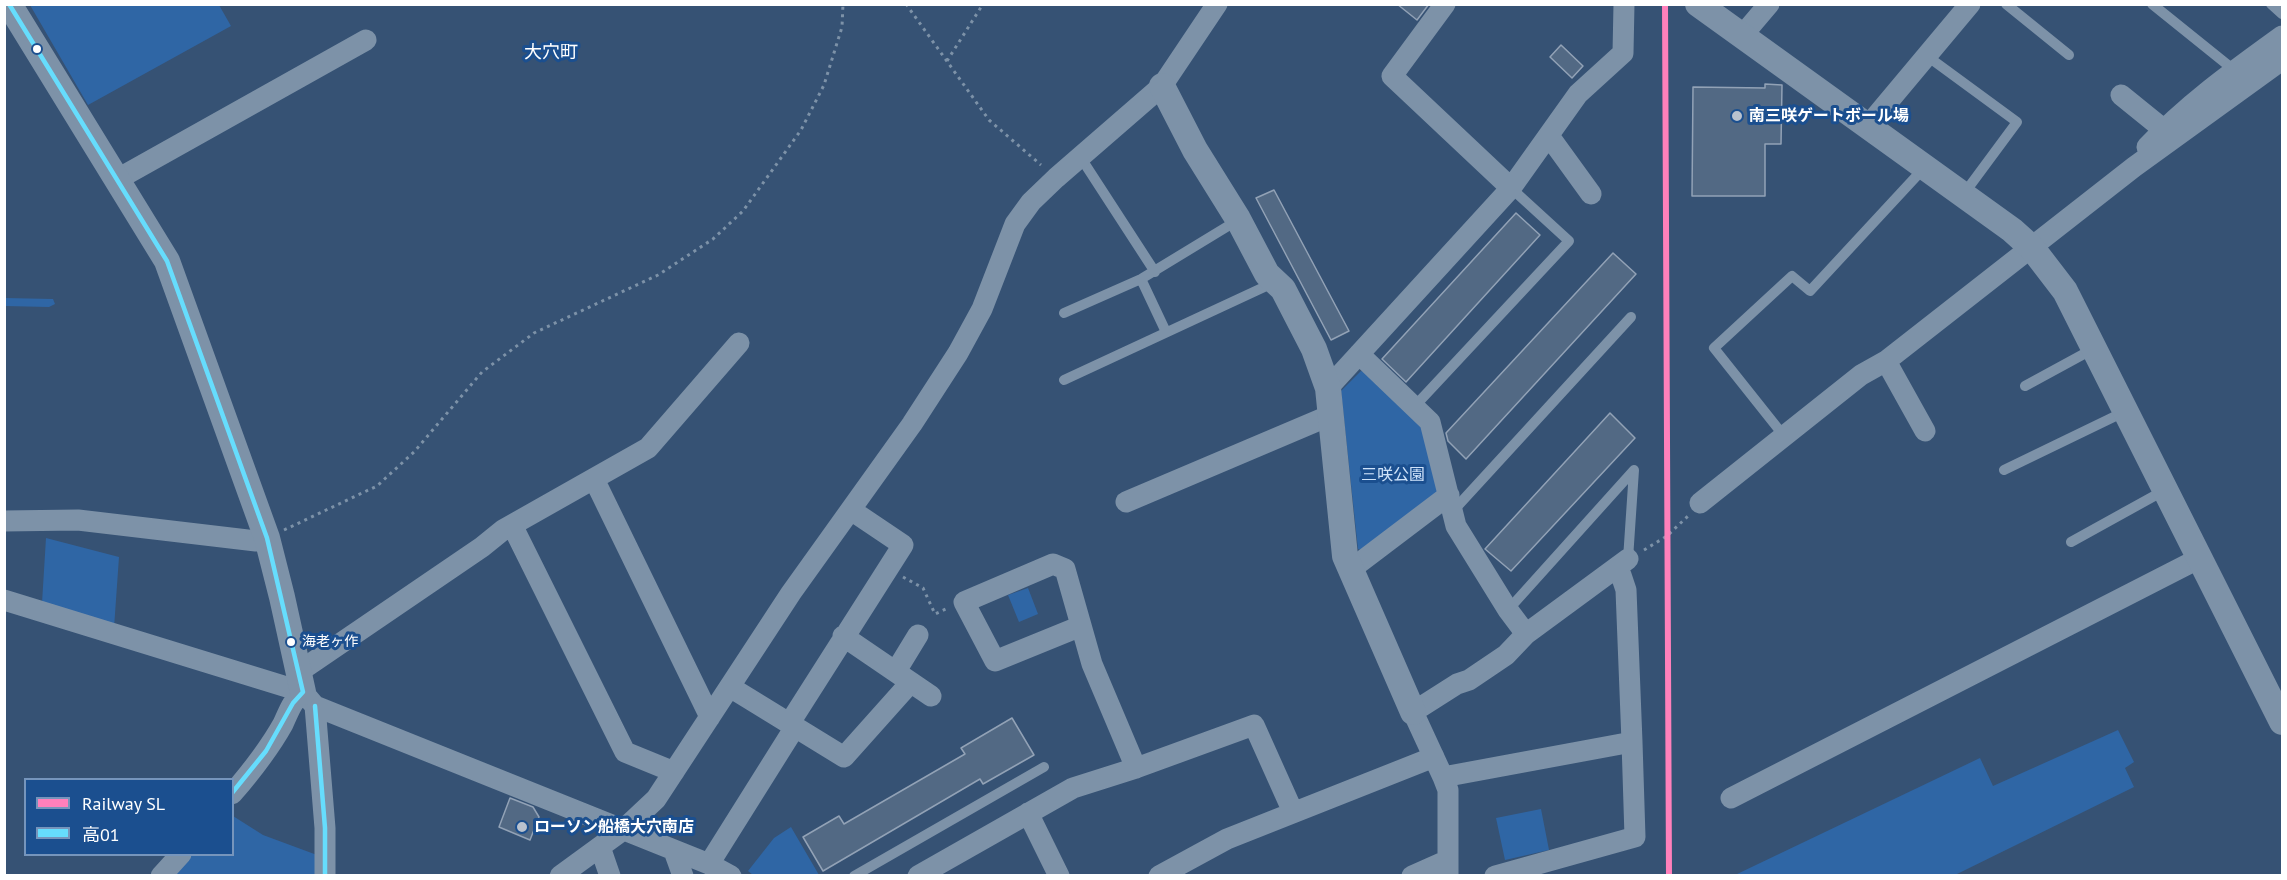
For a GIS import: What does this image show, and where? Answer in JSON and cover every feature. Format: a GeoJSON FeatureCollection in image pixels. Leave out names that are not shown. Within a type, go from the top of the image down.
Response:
{"type":"FeatureCollection","features":[{"type":"Feature","properties":{"kind":"street"},"geometry":{"type":"LineString","coordinates":[[9,4],[167,261],[267,538],[306,690],[325,828],[325,876]]}},
{"type":"Feature","properties":{"kind":"street"},"geometry":{"type":"LineString","coordinates":[[560,876],[623,830],[656,799],[791,593],[851,510],[958,353],[982,309],[1015,224],[1031,202],[1056,178],[1162,86],[1217,4]]}},
{"type":"Feature","properties":{"kind":"street"},"geometry":{"type":"LineString","coordinates":[[1445,4],[1392,76],[1511,188]]}},
{"type":"Feature","properties":{"kind":"street"},"geometry":{"type":"LineString","coordinates":[[1328,388],[1511,188],[1578,94],[1623,53],[1624,4]]}},
{"type":"Feature","properties":{"kind":"street"},"geometry":{"type":"LineString","coordinates":[[1698,4],[2012,230],[2032,248],[2066,291],[2283,722]]}},
{"type":"Feature","properties":{"kind":"street"},"geometry":{"type":"LineString","coordinates":[[1741,37],[1769,4]]}},
{"type":"Feature","properties":{"kind":"street"},"geometry":{"type":"LineString","coordinates":[[1867,127],[1970,4]]}},
{"type":"Feature","properties":{"kind":"street"},"geometry":{"type":"LineString","coordinates":[[2134,167],[2141,154],[2163,129],[2234,70],[2283,36]]}},
{"type":"Feature","properties":{"kind":"street"},"geometry":{"type":"LineString","coordinates":[[116,180],[366,40]]}},
{"type":"Feature","properties":{"kind":"street"},"geometry":{"type":"LineString","coordinates":[[1700,503],[1861,375],[1886,361],[2134,167],[2283,60]]}},
{"type":"Feature","properties":{"kind":"street"},"geometry":{"type":"LineString","coordinates":[[1162,86],[1195,150],[1238,219],[1267,274],[1283,290],[1314,349],[1328,388],[1345,556],[1448,790],[1448,868],[1412,876]]}},
{"type":"Feature","properties":{"kind":"street"},"geometry":{"type":"LineString","coordinates":[[2121,95],[2163,129]]}},
{"type":"Feature","properties":{"kind":"street"},"geometry":{"type":"LineString","coordinates":[[1549,136],[1591,194]]}},
{"type":"Feature","properties":{"kind":"street"},"geometry":{"type":"LineString","coordinates":[[234,792],[256,765],[283,724],[294,699],[513,525],[648,448],[739,343]]}},
{"type":"Feature","properties":{"kind":"street"},"geometry":{"type":"LineString","coordinates":[[1359,354],[1430,422],[1456,526],[1508,610],[1526,634]]}},
{"type":"Feature","properties":{"kind":"street"},"geometry":{"type":"LineString","coordinates":[[1886,361],[1925,431]]}},
{"type":"Feature","properties":{"kind":"street"},"geometry":{"type":"LineString","coordinates":[[1126,502],[1331,415]]}},
{"type":"Feature","properties":{"kind":"street"},"geometry":{"type":"LineString","coordinates":[[594,479],[710,717]]}},
{"type":"Feature","properties":{"kind":"street"},"geometry":{"type":"LineString","coordinates":[[1350,570],[1451,503]]}},
{"type":"Feature","properties":{"kind":"street"},"geometry":{"type":"LineString","coordinates":[[709,864],[843,636],[903,545],[851,510]]}},
{"type":"Feature","properties":{"kind":"street"},"geometry":{"type":"LineString","coordinates":[[4,521],[78,520],[256,541],[267,538]]}},
{"type":"Feature","properties":{"kind":"street"},"geometry":{"type":"LineString","coordinates":[[513,525],[625,752],[674,772]]}},
{"type":"Feature","properties":{"kind":"street"},"geometry":{"type":"LineString","coordinates":[[1731,798],[2200,558]]}},
{"type":"Feature","properties":{"kind":"street"},"geometry":{"type":"LineString","coordinates":[[1081,626],[995,662],[964,602],[1053,564],[1065,569],[1092,664],[1136,768]]}},
{"type":"Feature","properties":{"kind":"street"},"geometry":{"type":"LineString","coordinates":[[1413,712],[1457,684],[1469,680],[1506,655],[1526,634],[1621,564]]}},
{"type":"Feature","properties":{"kind":"street"},"geometry":{"type":"LineString","coordinates":[[1495,876],[1635,837],[1626,590],[1621,575],[1621,564]]}},
{"type":"Feature","properties":{"kind":"street"},"geometry":{"type":"LineString","coordinates":[[4,600],[306,690],[623,830],[709,864],[731,876]]}},
{"type":"Feature","properties":{"kind":"street"},"geometry":{"type":"LineString","coordinates":[[730,687],[844,757],[904,676],[918,635]]}},
{"type":"Feature","properties":{"kind":"street"},"geometry":{"type":"LineString","coordinates":[[843,636],[931,696]]}},
{"type":"Feature","properties":{"kind":"street"},"geometry":{"type":"LineString","coordinates":[[918,876],[1073,788],[1136,768],[1254,724],[1293,812]]}},
{"type":"Feature","properties":{"kind":"street"},"geometry":{"type":"LineString","coordinates":[[1443,777],[1632,742]]}},
{"type":"Feature","properties":{"kind":"street"},"geometry":{"type":"LineString","coordinates":[[1159,876],[1188,869],[1227,839],[1434,757]]}},
{"type":"Feature","properties":{"kind":"street"},"geometry":{"type":"LineString","coordinates":[[1028,813],[1059,876]]}},
{"type":"Feature","properties":{"kind":"street"},"geometry":{"type":"LineString","coordinates":[[600,846],[610,876]]}},
{"type":"Feature","properties":{"kind":"street"},"geometry":{"type":"LineString","coordinates":[[674,851],[683,876]]}},
{"type":"Feature","properties":{"kind":"street"},"geometry":{"type":"LineString","coordinates":[[161,876],[179,856]]}},
{"type":"Feature","properties":{"kind":"lane"},"geometry":{"type":"LineString","coordinates":[[2006,4],[2069,55]]}},
{"type":"Feature","properties":{"kind":"lane"},"geometry":{"type":"LineString","coordinates":[[2152,4],[2234,70]]}},
{"type":"Feature","properties":{"kind":"lane"},"geometry":{"type":"LineString","coordinates":[[2271,4],[2283,14]]}},
{"type":"Feature","properties":{"kind":"lane"},"geometry":{"type":"LineString","coordinates":[[1927,56],[2017,122],[1963,195]]}},
{"type":"Feature","properties":{"kind":"lane"},"geometry":{"type":"LineString","coordinates":[[1081,158],[1155,272]]}},
{"type":"Feature","properties":{"kind":"lane"},"geometry":{"type":"LineString","coordinates":[[1784,436],[1714,348],[1792,276],[1810,291],[1924,168]]}},
{"type":"Feature","properties":{"kind":"lane"},"geometry":{"type":"LineString","coordinates":[[1414,407],[1569,241],[1511,188]]}},
{"type":"Feature","properties":{"kind":"lane"},"geometry":{"type":"LineString","coordinates":[[1064,313],[1155,272],[1238,219]]}},
{"type":"Feature","properties":{"kind":"lane"},"geometry":{"type":"LineString","coordinates":[[1141,279],[1166,332]]}},
{"type":"Feature","properties":{"kind":"lane"},"geometry":{"type":"LineString","coordinates":[[1064,380],[1275,282]]}},
{"type":"Feature","properties":{"kind":"lane"},"geometry":{"type":"LineString","coordinates":[[1451,503],[1631,317]]}},
{"type":"Feature","properties":{"kind":"lane"},"geometry":{"type":"LineString","coordinates":[[2025,386],[2095,348]]}},
{"type":"Feature","properties":{"kind":"lane"},"geometry":{"type":"LineString","coordinates":[[2004,470],[2127,411]]}},
{"type":"Feature","properties":{"kind":"lane"},"geometry":{"type":"LineString","coordinates":[[1508,610],[1634,470],[1621,564]]}},
{"type":"Feature","properties":{"kind":"lane"},"geometry":{"type":"LineString","coordinates":[[2071,542],[2166,489]]}},
{"type":"Feature","properties":{"kind":"lane"},"geometry":{"type":"LineString","coordinates":[[854,876],[1044,766]]}},
{"type":"Feature","properties":{"kind":"path"},"geometry":{"type":"LineString","coordinates":[[267,538],[377,486],[414,452],[482,372],[534,333],[658,275],[713,239],[743,211],[801,130],[824,85],[842,27],[843,4]]}},
{"type":"Feature","properties":{"kind":"path"},"geometry":{"type":"LineString","coordinates":[[906,4],[989,120],[1056,178]]}},
{"type":"Feature","properties":{"kind":"path"},"geometry":{"type":"LineString","coordinates":[[947,62],[983,4]]}},
{"type":"Feature","properties":{"kind":"path"},"geometry":{"type":"LineString","coordinates":[[1621,564],[1667,536],[1700,503]]}},
{"type":"Feature","properties":{"kind":"path"},"geometry":{"type":"LineString","coordinates":[[888,568],[923,588],[935,614],[964,602]]}},
{"type":"Feature","properties":{"kind":"green space"},"geometry":{"type":"Polygon","coordinates":[[[30,5],[219,5],[231,26],[88,105],[30,5]]]}},
{"type":"Feature","properties":{"kind":"green space"},"geometry":{"type":"Polygon","coordinates":[[[5,298],[53,299],[55,304],[49,307],[5,306],[5,298]]]}},
{"type":"Feature","properties":{"kind":"green space","name":"三咲公園"},"geometry":{"type":"Polygon","coordinates":[[[1361,371],[1368,373],[1422,422],[1443,493],[1364,551],[1358,549],[1341,391],[1361,371]]]}},
{"type":"Feature","properties":{"kind":"green space"},"geometry":{"type":"Polygon","coordinates":[[[46,538],[119,557],[114,628],[42,603],[46,538]]]}},
{"type":"Feature","properties":{"kind":"green space"},"geometry":{"type":"Polygon","coordinates":[[[1028,588],[1038,614],[1019,622],[1008,595],[1028,588]]]}},
{"type":"Feature","properties":{"kind":"green space"},"geometry":{"type":"Polygon","coordinates":[[[2118,730],[2134,762],[2125,768],[2134,787],[1955,875],[1735,875],[1980,758],[1993,786],[2118,730]]]}},
{"type":"Feature","properties":{"kind":"green space"},"geometry":{"type":"Polygon","coordinates":[[[1541,809],[1549,850],[1505,860],[1496,818],[1541,809]]]}},
{"type":"Feature","properties":{"kind":"green space"},"geometry":{"type":"Polygon","coordinates":[[[234,817],[263,835],[317,855],[316,875],[172,875],[189,856],[234,856],[234,817]]]}},
{"type":"Feature","properties":{"kind":"green space"},"geometry":{"type":"Polygon","coordinates":[[[791,827],[819,875],[753,875],[748,871],[774,838],[791,827]]]}},
{"type":"Feature","properties":{"kind":"building"},"geometry":{"type":"Polygon","coordinates":[[[1397,4],[1429,4],[1417,20],[1397,4]]]}},
{"type":"Feature","properties":{"kind":"building"},"geometry":{"type":"Polygon","coordinates":[[[1561,45],[1583,66],[1572,78],[1550,57],[1561,45]]]}},
{"type":"Feature","properties":{"kind":"building","name":"南三咲ゲートボール場"},"geometry":{"type":"Polygon","coordinates":[[[1765,84],[1782,85],[1781,144],[1765,144],[1765,196],[1692,196],[1693,87],[1765,88],[1765,84]]]}},
{"type":"Feature","properties":{"kind":"building"},"geometry":{"type":"Polygon","coordinates":[[[1274,190],[1349,331],[1331,340],[1256,198],[1274,190]]]}},
{"type":"Feature","properties":{"kind":"building"},"geometry":{"type":"Polygon","coordinates":[[[1516,213],[1540,235],[1406,382],[1382,359],[1516,213]]]}},
{"type":"Feature","properties":{"kind":"building"},"geometry":{"type":"Polygon","coordinates":[[[1613,253],[1636,274],[1466,459],[1448,441],[1446,433],[1613,253]]]}},
{"type":"Feature","properties":{"kind":"building"},"geometry":{"type":"Polygon","coordinates":[[[1610,413],[1635,438],[1511,571],[1485,549],[1610,413]]]}},
{"type":"Feature","properties":{"kind":"building"},"geometry":{"type":"Polygon","coordinates":[[[1012,718],[1034,755],[983,784],[980,779],[823,871],[803,837],[839,816],[844,824],[965,754],[961,748],[1012,718]]]}},
{"type":"Feature","properties":{"kind":"building"},"geometry":{"type":"Polygon","coordinates":[[[510,798],[533,807],[539,817],[530,840],[499,827],[510,798]]]}},
{"type":"Feature","properties":{"kind":"rail line","name":"SL"},"geometry":{"type":"LineString","coordinates":[[1665,4],[1669,876]]}},
{"type":"Feature","properties":{"kind":"transit line","name":"高01"},"geometry":{"type":"LineString","coordinates":[[9,4],[167,261],[267,538],[303,692],[293,703],[266,751],[234,791]]}},
{"type":"Feature","properties":{"kind":"transit line","name":"高01"},"geometry":{"type":"LineString","coordinates":[[315,706],[325,828],[325,876]]}},
{"type":"Feature","properties":{"kind":"place","name":"南三咲ゲートボール場"},"geometry":{"type":"Point","coordinates":[1737,116]}},
{"type":"Feature","properties":{"kind":"place","name":"海老ヶ作"},"geometry":{"type":"Point","coordinates":[291,642]}},
{"type":"Feature","properties":{"kind":"place","name":"ローソン船橋大穴南店"},"geometry":{"type":"Point","coordinates":[522,827]}},
{"type":"Feature","properties":{"kind":"district","name":"大穴町"},"geometry":{"type":"Point","coordinates":[551,53]}}]}
